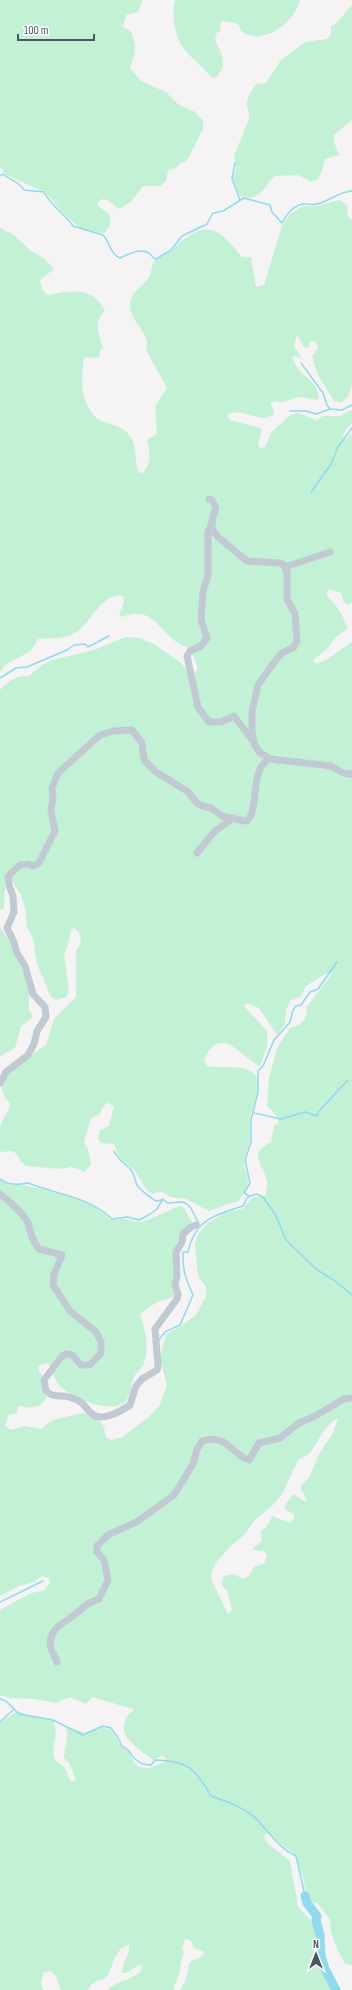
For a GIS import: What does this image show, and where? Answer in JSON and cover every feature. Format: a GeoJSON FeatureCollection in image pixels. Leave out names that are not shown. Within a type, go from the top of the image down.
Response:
{"type":"FeatureCollection","features":[{"type":"Feature","properties":{"kind":"street"},"geometry":{"type":"LineString","coordinates":[[209,499],[212,500],[216,508],[208,532],[208,576],[203,591],[201,620],[207,638],[201,646],[190,651],[187,656],[188,664],[193,675],[198,707],[209,722],[221,722],[234,716],[259,752],[269,759],[331,766],[343,773],[352,774]]}},
{"type":"Feature","properties":{"kind":"street"},"geometry":{"type":"LineString","coordinates":[[212,523],[212,529],[219,538],[247,561],[280,563],[285,567],[288,576],[286,599],[295,614],[297,641],[294,647],[282,653],[258,684],[252,712],[252,732],[254,743]]}},
{"type":"Feature","properties":{"kind":"street"},"geometry":{"type":"LineString","coordinates":[[285,567],[330,552]]}},
{"type":"Feature","properties":{"kind":"street"},"geometry":{"type":"LineString","coordinates":[[0,1083],[6,1072],[28,1055],[34,1044],[37,1031],[46,1017],[45,1007],[33,994],[25,966],[15,950],[14,940],[4,923],[14,912],[13,896],[8,885],[8,876],[20,865],[28,864],[33,866],[39,863],[53,835],[54,827],[51,811],[53,797],[52,783],[62,768],[100,735],[113,731],[132,730],[142,743],[144,760],[151,768],[187,791],[197,803],[211,808],[222,816],[244,822],[250,818],[253,812],[255,783],[264,763],[269,759]]}},
{"type":"Feature","properties":{"kind":"street"},"geometry":{"type":"LineString","coordinates":[[197,853],[214,832],[233,818]]}},
{"type":"Feature","properties":{"kind":"street"},"geometry":{"type":"LineString","coordinates":[[0,1194],[13,1204],[28,1222],[31,1236],[40,1249],[62,1255],[54,1274],[53,1285],[70,1311],[96,1332],[101,1342],[100,1353],[90,1365],[81,1365],[72,1355],[66,1354],[62,1356],[44,1380],[46,1391],[56,1397],[70,1397],[81,1401],[90,1413],[103,1417],[111,1416],[130,1405],[138,1382],[157,1370],[158,1365],[155,1329],[178,1299],[175,1285],[177,1276],[176,1252],[182,1242],[183,1234],[191,1227],[196,1225]]}},
{"type":"Feature","properties":{"kind":"street"},"geometry":{"type":"LineString","coordinates":[[57,1662],[50,1644],[53,1631],[58,1625],[70,1619],[89,1601],[99,1599],[108,1580],[104,1560],[97,1552],[97,1546],[108,1535],[138,1522],[174,1495],[193,1464],[197,1450],[202,1441],[208,1439],[223,1441],[249,1460],[259,1443],[280,1438],[299,1423],[315,1416],[344,1399],[352,1398]]}},
{"type":"Feature","properties":{"kind":"green space"},"geometry":{"type":"Polygon","coordinates":[[[0,0],[143,0],[138,12],[126,15],[123,27],[131,31],[135,46],[134,58],[130,68],[141,81],[166,92],[178,104],[195,112],[203,121],[203,129],[189,157],[184,163],[181,162],[176,168],[169,170],[167,180],[160,186],[143,186],[131,202],[119,209],[109,201],[103,199],[97,203],[98,206],[109,214],[111,222],[106,232],[102,233],[81,229],[64,214],[45,192],[6,175],[0,166],[0,0]]]}},
{"type":"Feature","properties":{"kind":"green space"},"geometry":{"type":"Polygon","coordinates":[[[175,0],[300,0],[297,8],[286,23],[278,29],[261,36],[253,36],[244,33],[236,23],[221,21],[220,32],[217,32],[215,40],[222,55],[223,67],[216,78],[211,77],[188,53],[179,41],[174,19],[175,0]]]}},
{"type":"Feature","properties":{"kind":"green space"},"geometry":{"type":"Polygon","coordinates":[[[352,5],[352,120],[334,135],[334,142],[339,155],[325,159],[318,179],[311,182],[298,175],[275,176],[257,196],[246,197],[239,195],[233,179],[236,170],[234,156],[249,119],[247,103],[251,92],[256,84],[266,83],[281,60],[305,42],[327,39],[331,35],[331,26],[336,24],[352,5]]]}},
{"type":"Feature","properties":{"kind":"green space"},"geometry":{"type":"Polygon","coordinates":[[[339,200],[348,206],[347,215],[352,220],[352,386],[348,397],[341,402],[334,401],[318,375],[312,357],[318,348],[316,342],[310,341],[308,348],[304,347],[297,335],[294,346],[302,359],[294,356],[292,358],[300,371],[316,387],[319,398],[317,400],[299,397],[280,403],[278,401],[271,403],[274,410],[273,415],[267,417],[261,418],[238,412],[227,416],[230,420],[260,428],[262,431],[258,444],[260,448],[265,447],[271,433],[290,415],[298,413],[316,420],[323,416],[341,416],[350,410],[352,411],[352,423],[345,431],[343,437],[345,440],[352,433],[352,602],[348,605],[344,602],[341,593],[329,589],[326,594],[339,610],[348,628],[336,637],[327,649],[313,660],[315,664],[326,660],[352,642],[352,1965],[345,1964],[337,1949],[331,1932],[330,1919],[317,1903],[310,1902],[307,1899],[303,1878],[294,1853],[284,1847],[270,1834],[265,1834],[264,1837],[268,1844],[290,1861],[298,1907],[313,1923],[320,1964],[334,1990],[180,1990],[186,1980],[189,1964],[192,1960],[198,1959],[204,1954],[203,1951],[194,1948],[190,1940],[185,1939],[182,1949],[184,1953],[174,1990],[107,1990],[115,1984],[133,1977],[141,1971],[142,1966],[139,1965],[126,1973],[122,1973],[129,1945],[117,1953],[108,1975],[95,1982],[88,1990],[61,1990],[57,1978],[51,1971],[44,1972],[41,1982],[43,1990],[0,1990],[0,1723],[17,1711],[27,1715],[52,1719],[56,1733],[53,1751],[54,1757],[57,1762],[64,1766],[71,1782],[76,1780],[69,1763],[64,1758],[67,1736],[66,1729],[69,1727],[85,1733],[103,1727],[111,1730],[121,1746],[128,1751],[135,1764],[139,1767],[149,1768],[165,1762],[166,1758],[162,1756],[153,1760],[128,1739],[124,1732],[124,1724],[127,1716],[134,1711],[133,1709],[92,1697],[86,1704],[70,1697],[56,1703],[34,1699],[10,1698],[0,1695],[0,1610],[31,1593],[43,1591],[50,1583],[49,1578],[42,1576],[34,1582],[19,1586],[0,1596],[0,1180],[10,1184],[38,1188],[72,1197],[93,1206],[111,1220],[123,1219],[142,1222],[180,1206],[183,1207],[192,1222],[185,1228],[174,1249],[175,1292],[173,1297],[157,1302],[140,1314],[144,1325],[147,1351],[143,1366],[133,1378],[127,1400],[117,1406],[109,1407],[80,1399],[64,1390],[59,1385],[48,1363],[39,1366],[38,1369],[43,1378],[43,1393],[47,1397],[38,1406],[18,1406],[17,1413],[9,1415],[5,1425],[10,1430],[24,1426],[42,1429],[49,1422],[83,1413],[90,1414],[101,1422],[106,1437],[112,1440],[122,1437],[150,1416],[159,1406],[167,1386],[160,1358],[166,1334],[178,1328],[195,1316],[206,1297],[206,1287],[199,1278],[197,1269],[195,1243],[198,1234],[208,1223],[226,1212],[242,1209],[253,1197],[265,1196],[267,1181],[258,1159],[258,1155],[264,1146],[271,1142],[274,1126],[279,1123],[276,1115],[267,1106],[269,1078],[277,1048],[290,1028],[299,1025],[305,1019],[307,1014],[306,1008],[331,975],[330,973],[323,975],[306,986],[301,996],[290,1001],[286,1010],[285,1024],[277,1035],[259,1008],[246,1003],[244,1006],[267,1031],[267,1046],[259,1066],[230,1045],[224,1043],[217,1044],[210,1049],[204,1059],[207,1066],[246,1069],[255,1075],[257,1080],[257,1091],[250,1120],[250,1141],[244,1160],[248,1183],[238,1202],[227,1204],[209,1211],[186,1199],[170,1197],[163,1192],[153,1194],[146,1189],[135,1171],[119,1157],[114,1144],[101,1143],[98,1139],[100,1130],[109,1126],[114,1107],[109,1103],[105,1104],[99,1115],[91,1118],[84,1142],[88,1149],[91,1164],[85,1172],[72,1167],[60,1169],[26,1166],[20,1161],[17,1154],[12,1151],[0,1152],[0,1127],[10,1104],[2,1092],[2,1081],[8,1072],[46,1045],[54,1019],[76,997],[76,952],[81,942],[79,932],[74,928],[71,930],[64,955],[69,991],[66,997],[56,1000],[51,997],[37,964],[33,938],[27,927],[25,908],[21,895],[6,872],[4,908],[0,910],[0,690],[13,679],[20,676],[29,676],[42,665],[52,660],[94,650],[126,637],[139,638],[154,644],[180,662],[190,673],[195,674],[198,668],[190,648],[172,639],[152,619],[144,615],[134,614],[122,617],[119,615],[124,603],[123,596],[115,596],[102,604],[86,623],[75,633],[62,637],[38,639],[31,651],[6,664],[0,672],[0,228],[14,235],[31,251],[44,258],[54,269],[40,280],[42,290],[48,295],[65,292],[81,292],[94,298],[100,303],[105,311],[101,315],[98,324],[103,349],[100,350],[99,358],[84,357],[82,379],[83,393],[88,406],[97,419],[121,428],[130,436],[135,449],[138,472],[143,473],[148,465],[150,457],[147,440],[157,434],[155,406],[167,388],[146,350],[146,337],[135,320],[130,308],[132,296],[149,277],[152,265],[158,258],[172,250],[194,233],[203,230],[210,230],[225,238],[242,257],[251,257],[256,287],[264,285],[282,226],[290,214],[303,206],[317,206],[339,200]],[[338,1419],[334,1420],[325,1429],[310,1453],[298,1460],[282,1494],[274,1504],[256,1519],[244,1535],[217,1561],[212,1571],[211,1579],[228,1614],[232,1610],[227,1591],[221,1584],[224,1576],[234,1574],[243,1579],[249,1576],[254,1567],[265,1563],[267,1555],[264,1551],[252,1549],[262,1541],[261,1530],[266,1528],[272,1516],[290,1523],[294,1519],[294,1514],[286,1510],[285,1505],[293,1494],[304,1501],[307,1500],[301,1489],[302,1484],[309,1478],[319,1454],[333,1433],[338,1419]]]}},
{"type":"Feature","properties":{"kind":"green space"},"geometry":{"type":"Polygon","coordinates":[[[0,928],[11,941],[12,950],[20,960],[29,992],[29,1010],[33,1017],[21,1026],[15,1048],[0,1056],[0,928]]]}},
{"type":"Feature","properties":{"kind":"waterway"},"geometry":{"type":"LineString","coordinates":[[235,163],[232,179],[240,200]]}},
{"type":"Feature","properties":{"kind":"waterway"},"geometry":{"type":"LineString","coordinates":[[0,176],[3,174],[20,185],[24,190],[44,192],[50,202],[73,226],[103,235],[114,254],[120,258],[134,252],[142,251],[149,253],[156,259],[171,250],[182,236],[207,224],[213,213],[223,211],[244,198],[270,205],[272,212],[282,223],[287,215],[299,205],[317,204],[348,191],[352,191]]}},
{"type":"Feature","properties":{"kind":"waterway"},"geometry":{"type":"LineString","coordinates":[[301,363],[323,393],[330,409],[342,410],[352,405]]}},
{"type":"Feature","properties":{"kind":"waterway"},"geometry":{"type":"LineString","coordinates":[[290,411],[306,411],[316,414],[330,409]]}},
{"type":"Feature","properties":{"kind":"waterway"},"geometry":{"type":"LineString","coordinates":[[311,492],[331,464],[338,447],[352,428]]}},
{"type":"Feature","properties":{"kind":"waterway"},"geometry":{"type":"LineString","coordinates":[[0,678],[16,668],[27,667],[67,650],[74,645],[85,644],[88,647],[109,636]]}},
{"type":"Feature","properties":{"kind":"waterway"},"geometry":{"type":"LineString","coordinates":[[249,1196],[244,1193],[250,1183],[245,1160],[251,1142],[251,1120],[258,1092],[258,1071],[263,1066],[274,1040],[290,1022],[293,1010],[296,1006],[301,1005],[310,992],[318,989],[337,962]]}},
{"type":"Feature","properties":{"kind":"waterway"},"geometry":{"type":"LineString","coordinates":[[254,1113],[281,1119],[305,1112],[317,1116],[318,1112],[348,1080]]}},
{"type":"Feature","properties":{"kind":"waterway"},"geometry":{"type":"LineString","coordinates":[[114,1151],[131,1170],[137,1185],[148,1196],[156,1201],[162,1200]]}},
{"type":"Feature","properties":{"kind":"waterway"},"geometry":{"type":"LineString","coordinates":[[0,1179],[14,1184],[28,1183],[72,1197],[93,1205],[112,1219],[127,1217],[139,1220],[157,1209],[163,1199],[167,1203],[183,1202],[191,1208],[199,1224]]}},
{"type":"Feature","properties":{"kind":"waterway"},"geometry":{"type":"LineString","coordinates":[[158,1341],[165,1332],[180,1325],[193,1295],[185,1274],[183,1252],[188,1252],[191,1241],[196,1232],[201,1225],[208,1220],[224,1212],[243,1206],[247,1198],[257,1194],[263,1197],[276,1216],[286,1240],[316,1269],[335,1281],[352,1295]]}},
{"type":"Feature","properties":{"kind":"waterway"},"geometry":{"type":"LineString","coordinates":[[0,1602],[43,1581]]}},
{"type":"Feature","properties":{"kind":"waterway"},"geometry":{"type":"LineString","coordinates":[[0,1699],[6,1701],[19,1714],[53,1720],[83,1735],[103,1726],[111,1728],[122,1746],[142,1764],[151,1765],[155,1760],[183,1764],[195,1773],[211,1796],[233,1804],[248,1812],[259,1821],[283,1848],[296,1856],[305,1896]]}},
{"type":"Feature","properties":{"kind":"waterway"},"geometry":{"type":"LineString","coordinates":[[0,1722],[13,1710]]}},
{"type":"Feature","properties":{"kind":"waterway"},"geometry":{"type":"LineString","coordinates":[[305,1896],[307,1903],[317,1916],[316,1920],[320,1935],[321,1956],[325,1969],[336,1990]]}}]}
